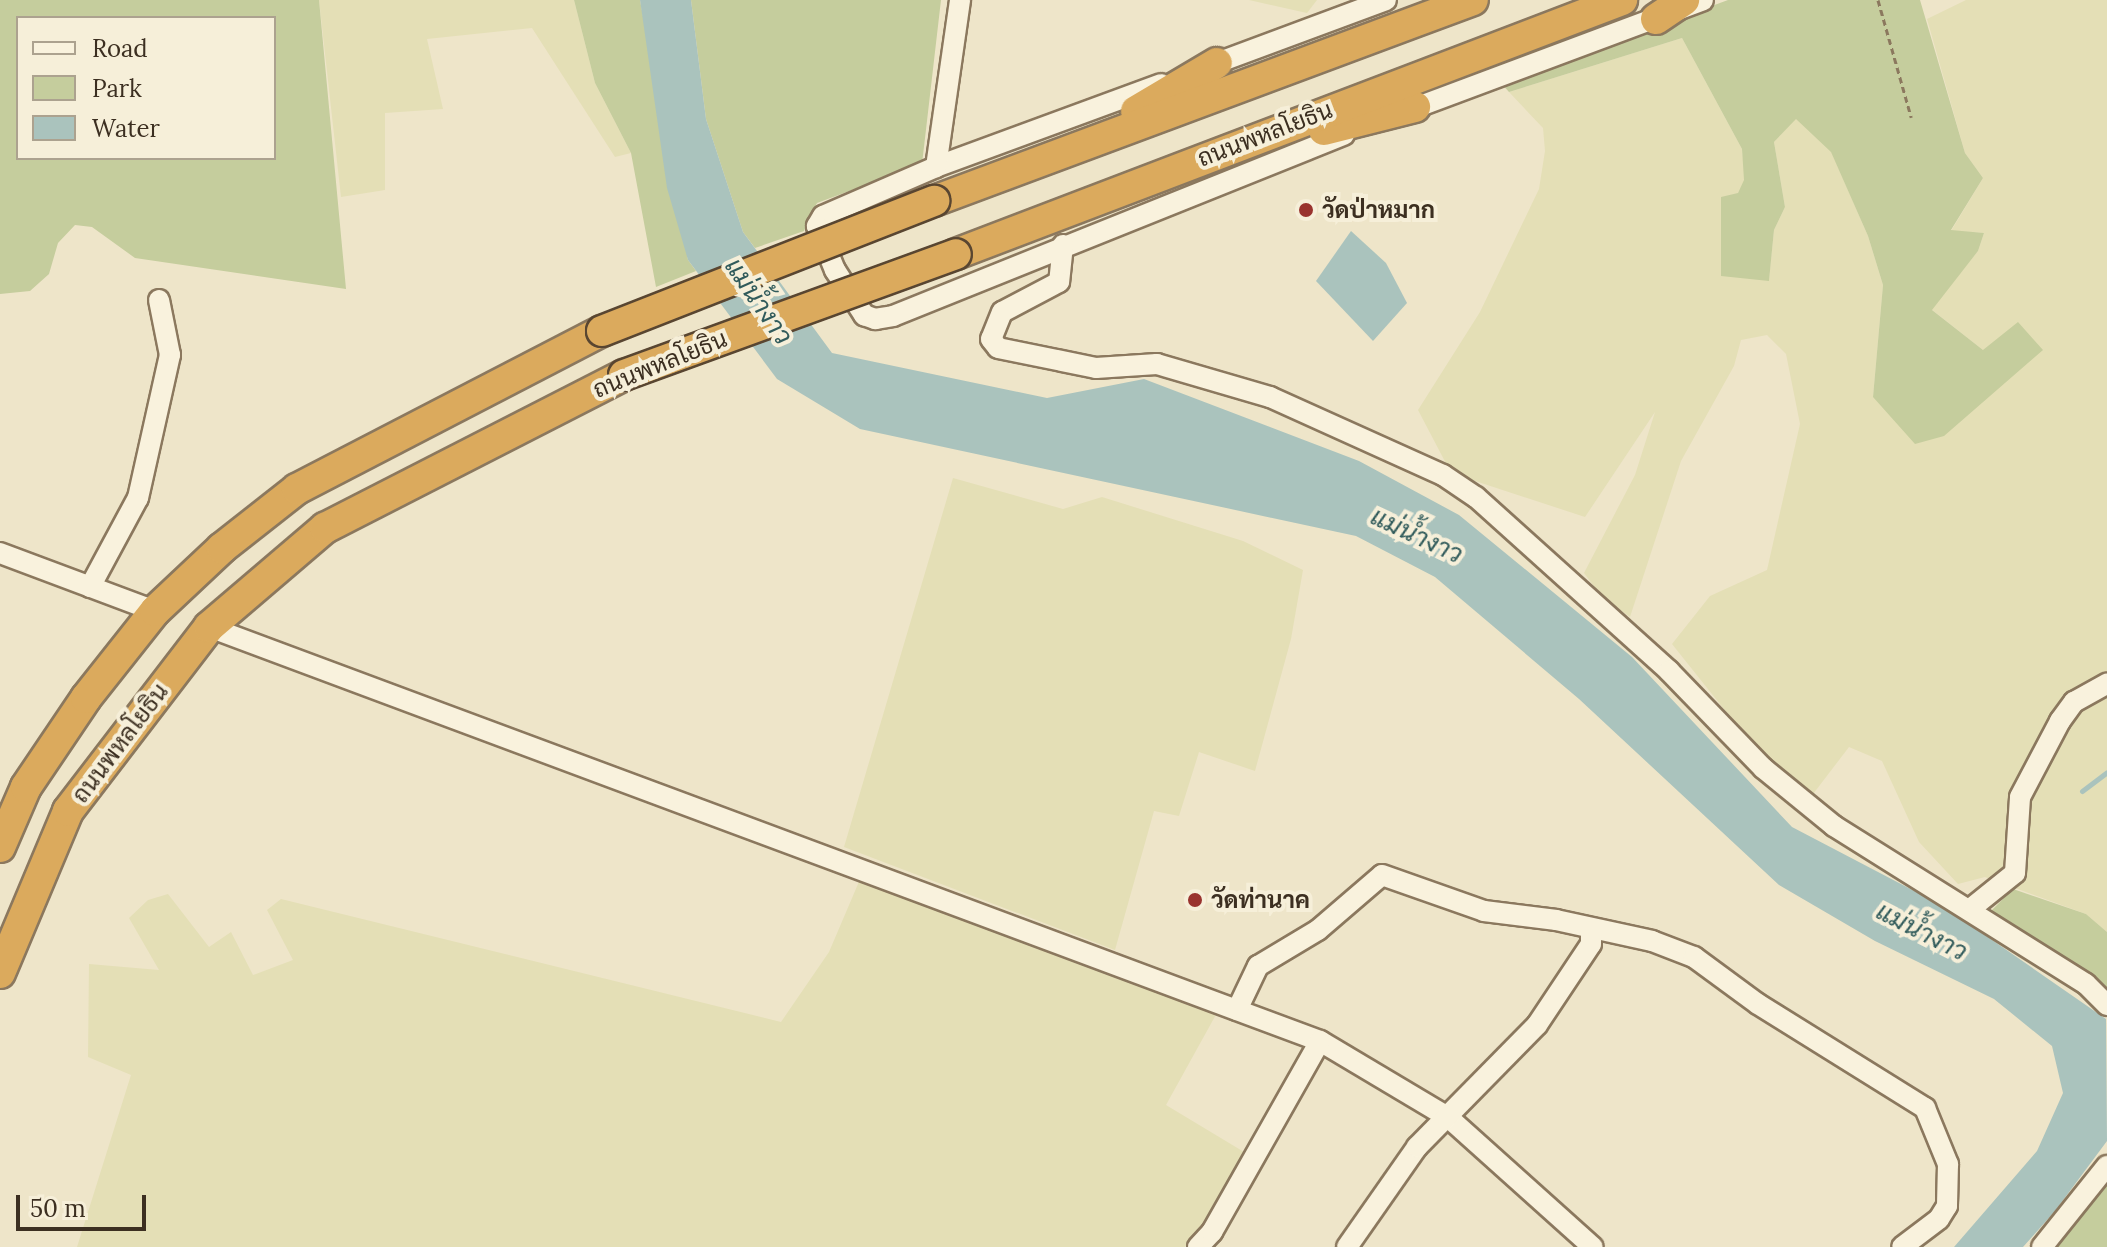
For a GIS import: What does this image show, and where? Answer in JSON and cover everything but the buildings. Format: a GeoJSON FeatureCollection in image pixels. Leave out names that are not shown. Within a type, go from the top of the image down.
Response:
{"type":"FeatureCollection","features":[{"type":"Feature","properties":{"kind":"highway","name":"ถนนพหลโยธิน"},"geometry":{"type":"LineString","coordinates":[[0,847],[26,787],[86,698],[155,611],[297,489],[602,331],[934,201],[1473,0]]}},
{"type":"Feature","properties":{"kind":"highway","name":"ถนนพหลโยธิน"},"geometry":{"type":"LineString","coordinates":[[0,973],[68,811],[209,627],[325,528],[624,375],[956,254],[1622,0]]}},
{"type":"Feature","properties":{"kind":"highway"},"geometry":{"type":"LineString","coordinates":[[1656,19],[1684,0]]}},
{"type":"Feature","properties":{"kind":"highway"},"geometry":{"type":"LineString","coordinates":[[1066,152],[1217,63]]}},
{"type":"Feature","properties":{"kind":"highway"},"geometry":{"type":"LineString","coordinates":[[1193,162],[1415,107]]}},
{"type":"Feature","properties":{"kind":"street"},"geometry":{"type":"LineString","coordinates":[[936,167],[960,0]]}},
{"type":"Feature","properties":{"kind":"street"},"geometry":{"type":"LineString","coordinates":[[1386,0],[936,167],[823,216],[817,226],[835,270],[864,315],[875,319],[893,316],[1063,245],[1415,107],[1703,0]]}},
{"type":"Feature","properties":{"kind":"street"},"geometry":{"type":"LineString","coordinates":[[1063,245],[1059,282],[1002,312],[991,339],[998,348],[1096,368],[1157,364],[1270,397],[1443,475],[1476,497],[1669,671],[1763,768],[1834,826],[2086,984],[2107,1005]]}},
{"type":"Feature","properties":{"kind":"street"},"geometry":{"type":"LineString","coordinates":[[90,587],[138,498],[170,355],[159,300]]}},
{"type":"Feature","properties":{"kind":"street"},"geometry":{"type":"LineString","coordinates":[[0,553],[155,611]]}},
{"type":"Feature","properties":{"kind":"street"},"geometry":{"type":"LineString","coordinates":[[209,627],[1320,1041],[1449,1118],[1571,1240],[1593,1247]]}},
{"type":"Feature","properties":{"kind":"street"},"geometry":{"type":"LineString","coordinates":[[1969,910],[2015,873],[2020,797],[2060,721],[2074,702],[2107,684]]}},
{"type":"Feature","properties":{"kind":"street"},"geometry":{"type":"LineString","coordinates":[[1237,1010],[1258,966],[1318,930],[1382,875],[1484,911],[1556,920],[1591,931],[1652,941],[1694,957],[1758,1004],[1925,1108],[1948,1164],[1947,1206],[1939,1219],[1902,1247]]}},
{"type":"Feature","properties":{"kind":"street"},"geometry":{"type":"LineString","coordinates":[[1347,1247],[1417,1147],[1449,1118],[1537,1025],[1591,944],[1591,931]]}},
{"type":"Feature","properties":{"kind":"street"},"geometry":{"type":"LineString","coordinates":[[1198,1247],[1212,1232],[1320,1041]]}},
{"type":"Feature","properties":{"kind":"street"},"geometry":{"type":"LineString","coordinates":[[2042,1247],[2107,1166]]}},
{"type":"Feature","properties":{"kind":"path"},"geometry":{"type":"LineString","coordinates":[[1878,0],[1911,117]]}},
{"type":"Feature","properties":{"kind":"shaded area"},"geometry":{"type":"Polygon","coordinates":[[[319,0],[574,0],[595,83],[631,153],[615,157],[532,28],[427,39],[443,109],[385,113],[385,190],[341,197],[319,0]]]}},
{"type":"Feature","properties":{"kind":"shaded area"},"geometry":{"type":"Polygon","coordinates":[[[1249,0],[1317,0],[1307,13],[1249,0]]]}},
{"type":"Feature","properties":{"kind":"shaded area"},"geometry":{"type":"Polygon","coordinates":[[[1966,0],[2107,0],[2107,932],[2086,914],[1985,877],[1958,884],[1919,842],[1882,761],[1849,747],[1810,798],[1743,733],[1672,644],[1710,596],[1767,570],[1800,424],[1786,354],[1767,335],[1741,340],[1734,366],[1681,461],[1630,617],[1602,597],[1584,573],[1635,475],[1655,412],[1585,517],[1451,473],[1418,410],[1480,312],[1539,189],[1545,151],[1543,128],[1509,92],[1682,38],[1742,149],[1745,180],[1738,193],[1769,280],[1774,230],[1785,207],[1774,142],[1796,118],[1831,151],[1868,236],[1883,285],[1873,397],[1983,350],[1931,309],[1978,251],[1984,233],[1951,231],[1983,178],[1965,153],[1927,19],[1966,0]]]}},
{"type":"Feature","properties":{"kind":"shaded area"},"geometry":{"type":"Polygon","coordinates":[[[953,478],[1063,509],[1102,497],[1243,541],[1303,570],[1291,639],[1255,771],[1199,752],[1179,816],[1154,811],[1115,950],[844,847],[953,478]]]}},
{"type":"Feature","properties":{"kind":"shaded area"},"geometry":{"type":"Polygon","coordinates":[[[861,877],[1218,1011],[1166,1105],[1244,1152],[1210,1218],[1185,1247],[77,1247],[131,1075],[88,1057],[89,964],[159,970],[129,918],[148,900],[168,894],[209,947],[231,932],[253,975],[293,960],[267,910],[281,899],[781,1022],[829,952],[861,877]]]}},
{"type":"Feature","properties":{"kind":"green space"},"geometry":{"type":"Polygon","coordinates":[[[0,0],[319,0],[346,289],[135,258],[92,227],[75,225],[58,243],[49,274],[30,291],[0,294],[0,0]]]}},
{"type":"Feature","properties":{"kind":"green space"},"geometry":{"type":"Polygon","coordinates":[[[574,0],[640,0],[688,260],[696,271],[656,287],[631,153],[595,83],[574,0]]]}},
{"type":"Feature","properties":{"kind":"green space"},"geometry":{"type":"Polygon","coordinates":[[[691,0],[941,0],[922,164],[817,203],[804,231],[755,248],[743,232],[706,119],[691,0]]]}},
{"type":"Feature","properties":{"kind":"green space"},"geometry":{"type":"Polygon","coordinates":[[[1728,0],[1920,0],[1965,153],[1983,178],[1951,230],[1984,233],[1978,251],[1932,310],[1983,350],[2018,322],[2043,350],[1944,436],[1915,444],[1873,397],[1883,285],[1868,236],[1831,152],[1796,119],[1774,142],[1785,207],[1774,230],[1769,281],[1721,276],[1721,197],[1738,193],[1744,180],[1742,149],[1682,38],[1509,92],[1502,84],[1728,0]]]}},
{"type":"Feature","properties":{"kind":"green space"},"geometry":{"type":"Polygon","coordinates":[[[2013,889],[2086,914],[2107,932],[2107,993],[1989,913],[2013,889]]]}},
{"type":"Feature","properties":{"kind":"green space"},"geometry":{"type":"Polygon","coordinates":[[[2107,1178],[2107,1247],[2050,1247],[2107,1178]]]}},
{"type":"Feature","properties":{"kind":"water","name":"แม่น้ำงาว"},"geometry":{"type":"Polygon","coordinates":[[[640,0],[691,0],[706,119],[743,232],[832,353],[1047,398],[1144,379],[1359,461],[1459,515],[1632,657],[1792,827],[1943,906],[2106,1019],[2107,1141],[2055,1211],[2023,1247],[1954,1247],[2037,1151],[2063,1093],[2052,1046],[1994,999],[1875,941],[1779,885],[1579,699],[1435,577],[1356,536],[860,429],[777,379],[688,260],[667,188],[640,0]]]}},
{"type":"Feature","properties":{"kind":"water"},"geometry":{"type":"Polygon","coordinates":[[[1351,231],[1386,263],[1407,303],[1373,341],[1316,281],[1351,231]]]}},
{"type":"Feature","properties":{"kind":"waterway"},"geometry":{"type":"LineString","coordinates":[[2082,791],[2107,772]]}},
{"type":"Feature","properties":{"kind":"place","name":"วัดป่าหมาก"},"geometry":{"type":"Point","coordinates":[1306,210]}},
{"type":"Feature","properties":{"kind":"place","name":"วัดท่านาค"},"geometry":{"type":"Point","coordinates":[1195,900]}}]}
